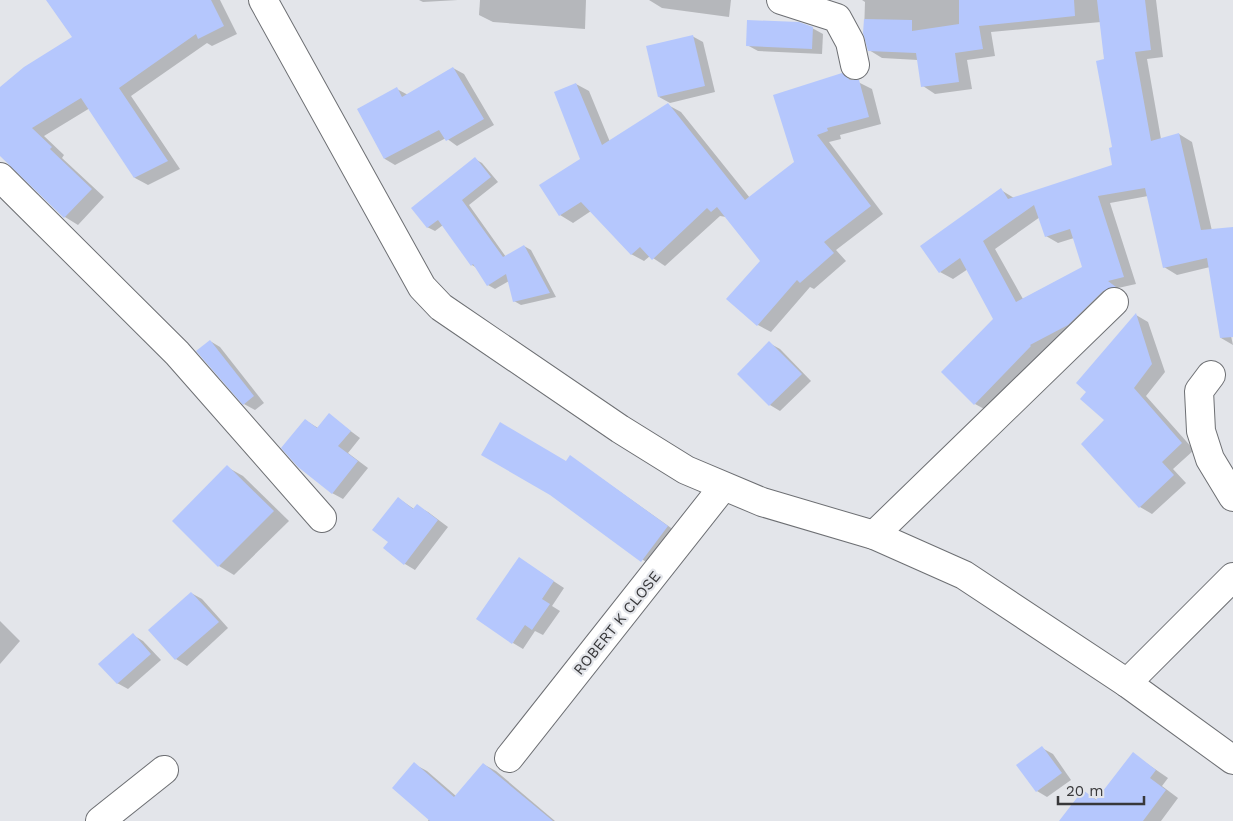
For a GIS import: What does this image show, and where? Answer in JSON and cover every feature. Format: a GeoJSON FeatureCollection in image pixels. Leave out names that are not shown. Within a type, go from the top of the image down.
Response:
{"type":"FeatureCollection","features":[{"type":"Feature","properties":{"kind":"street"},"geometry":{"type":"LineString","coordinates":[[263,0],[422,287],[441,307],[620,429],[686,470],[762,502],[874,535],[964,575],[1127,683],[1233,760]]}},
{"type":"Feature","properties":{"kind":"street"},"geometry":{"type":"LineString","coordinates":[[781,0],[837,18],[850,42],[855,65]]}},
{"type":"Feature","properties":{"kind":"street"},"geometry":{"type":"LineString","coordinates":[[0,176],[177,353],[322,518]]}},
{"type":"Feature","properties":{"kind":"street"},"geometry":{"type":"LineString","coordinates":[[874,535],[1114,302]]}},
{"type":"Feature","properties":{"kind":"street"},"geometry":{"type":"LineString","coordinates":[[1211,375],[1199,391],[1200,431],[1210,459],[1233,497]]}},
{"type":"Feature","properties":{"kind":"street","name":"ROBERT K CLOSE"},"geometry":{"type":"LineString","coordinates":[[509,758],[723,487]]}},
{"type":"Feature","properties":{"kind":"street"},"geometry":{"type":"LineString","coordinates":[[1127,683],[1233,577]]}},
{"type":"Feature","properties":{"kind":"street"},"geometry":{"type":"LineString","coordinates":[[100,821],[164,770]]}},
{"type":"Feature","properties":{"kind":"building"},"geometry":{"type":"Polygon","coordinates":[[[46,0],[211,0],[224,26],[198,39],[196,34],[119,88],[168,161],[134,178],[81,98],[32,128],[52,147],[50,149],[92,189],[64,218],[0,156],[0,87],[24,67],[72,37],[46,0]]]}},
{"type":"Feature","properties":{"kind":"building"},"geometry":{"type":"Polygon","coordinates":[[[959,0],[1074,0],[1075,16],[979,26],[983,49],[955,53],[959,82],[921,87],[916,53],[868,51],[863,33],[864,19],[912,20],[912,31],[959,24],[959,0]]]}},
{"type":"Feature","properties":{"kind":"building"},"geometry":{"type":"Polygon","coordinates":[[[1097,0],[1145,0],[1151,50],[1135,52],[1151,141],[1179,133],[1201,230],[1233,227],[1233,337],[1220,338],[1207,258],[1163,268],[1145,188],[1098,196],[1124,277],[1108,281],[1116,287],[1103,291],[1068,325],[1030,345],[974,405],[941,372],[993,319],[960,258],[939,273],[920,246],[1001,188],[1008,199],[1112,165],[1109,148],[1112,147],[1096,61],[1104,59],[1097,0]],[[1034,205],[983,241],[1016,302],[1082,267],[1070,229],[1045,237],[1034,205]]]}},
{"type":"Feature","properties":{"kind":"building"},"geometry":{"type":"Polygon","coordinates":[[[747,20],[799,22],[813,27],[812,49],[746,46],[747,20]]]}},
{"type":"Feature","properties":{"kind":"building"},"geometry":{"type":"Polygon","coordinates":[[[693,35],[705,86],[658,97],[646,46],[693,35]]]}},
{"type":"Feature","properties":{"kind":"building"},"geometry":{"type":"Polygon","coordinates":[[[453,67],[484,119],[446,141],[439,130],[384,159],[357,109],[397,87],[402,97],[453,67]]]}},
{"type":"Feature","properties":{"kind":"building"},"geometry":{"type":"Polygon","coordinates":[[[842,73],[850,80],[859,80],[869,117],[827,128],[828,131],[817,135],[871,206],[824,242],[834,253],[800,283],[797,280],[757,326],[726,299],[760,261],[717,207],[711,212],[707,208],[652,260],[640,247],[631,255],[581,202],[559,216],[539,185],[580,159],[554,92],[576,83],[602,145],[668,103],[745,200],[794,162],[773,95],[842,73]]]}},
{"type":"Feature","properties":{"kind":"building"},"geometry":{"type":"Polygon","coordinates":[[[475,157],[491,177],[462,200],[503,257],[524,245],[550,293],[513,302],[506,274],[487,286],[473,264],[471,266],[438,220],[427,228],[411,208],[475,157]]]}},
{"type":"Feature","properties":{"kind":"building"},"geometry":{"type":"Polygon","coordinates":[[[1136,313],[1152,364],[1134,388],[1182,443],[1162,462],[1174,475],[1139,508],[1081,444],[1104,420],[1080,399],[1086,392],[1076,383],[1136,313]]]}},
{"type":"Feature","properties":{"kind":"building"},"geometry":{"type":"Polygon","coordinates":[[[210,340],[254,396],[243,405],[196,351],[210,340]]]}},
{"type":"Feature","properties":{"kind":"building"},"geometry":{"type":"Polygon","coordinates":[[[769,341],[802,374],[769,406],[737,374],[769,341]]]}},
{"type":"Feature","properties":{"kind":"building"},"geometry":{"type":"Polygon","coordinates":[[[329,413],[351,431],[338,446],[358,461],[332,494],[298,467],[281,448],[305,419],[317,428],[329,413]]]}},
{"type":"Feature","properties":{"kind":"building"},"geometry":{"type":"Polygon","coordinates":[[[500,422],[566,461],[570,455],[668,526],[641,562],[550,495],[481,455],[500,422]]]}},
{"type":"Feature","properties":{"kind":"building"},"geometry":{"type":"Polygon","coordinates":[[[227,465],[274,511],[218,567],[172,521],[227,465]]]}},
{"type":"Feature","properties":{"kind":"building"},"geometry":{"type":"Polygon","coordinates":[[[398,497],[413,509],[417,504],[438,520],[404,565],[383,548],[388,542],[372,530],[398,497]]]}},
{"type":"Feature","properties":{"kind":"building"},"geometry":{"type":"Polygon","coordinates":[[[519,557],[554,581],[542,599],[550,604],[532,630],[525,625],[512,644],[476,619],[519,557]]]}},
{"type":"Feature","properties":{"kind":"building"},"geometry":{"type":"Polygon","coordinates":[[[191,592],[219,622],[175,660],[148,630],[191,592]]]}},
{"type":"Feature","properties":{"kind":"building"},"geometry":{"type":"Polygon","coordinates":[[[133,633],[151,654],[117,684],[98,664],[133,633]]]}},
{"type":"Feature","properties":{"kind":"building"},"geometry":{"type":"Polygon","coordinates":[[[1042,746],[1062,773],[1036,792],[1016,765],[1042,746]]]}},
{"type":"Feature","properties":{"kind":"building"},"geometry":{"type":"Polygon","coordinates":[[[1133,752],[1156,770],[1150,778],[1166,790],[1143,821],[1059,821],[1083,790],[1096,800],[1133,752]]]}},
{"type":"Feature","properties":{"kind":"building"},"geometry":{"type":"Polygon","coordinates":[[[414,762],[454,797],[483,763],[553,821],[430,821],[392,788],[414,762]]]}}]}
